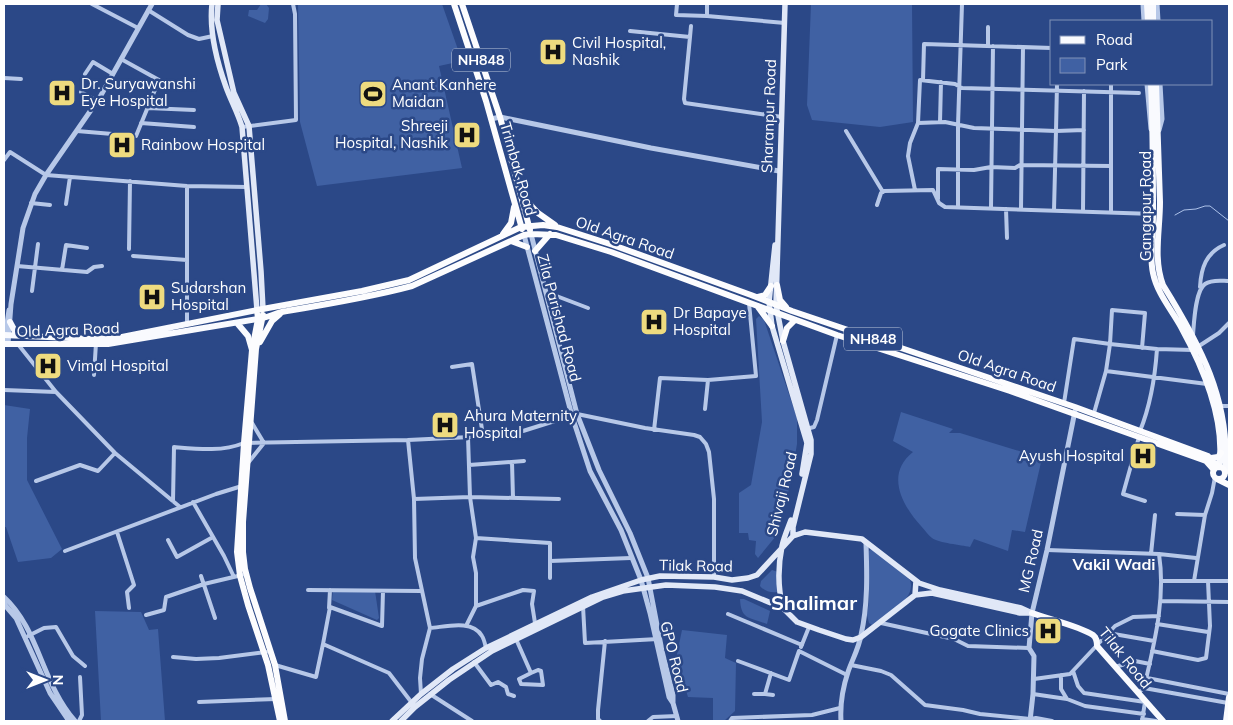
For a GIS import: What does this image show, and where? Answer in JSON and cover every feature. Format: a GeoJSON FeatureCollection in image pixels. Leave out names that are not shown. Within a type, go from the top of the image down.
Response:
{"type":"FeatureCollection","features":[{"type":"Feature","properties":{"kind":"highway","name":"Trimbak Road"},"geometry":{"type":"LineString","coordinates":[[454,4],[491,119],[522,227]]}},
{"type":"Feature","properties":{"kind":"highway","name":"Trimbak Road"},"geometry":{"type":"LineString","coordinates":[[462,4],[500,117],[519,192],[530,226]]}},
{"type":"Feature","properties":{"kind":"highway"},"geometry":{"type":"LineString","coordinates":[[519,192],[538,213],[557,227]]}},
{"type":"Feature","properties":{"kind":"highway"},"geometry":{"type":"LineString","coordinates":[[501,237],[514,215],[513,197]]}},
{"type":"Feature","properties":{"kind":"highway","name":"Old Agra Road"},"geometry":{"type":"LineString","coordinates":[[260,310],[362,291],[409,280],[522,227],[543,225],[557,227],[613,245],[792,311],[1064,403],[1075,410],[1094,413],[1139,434],[1211,458],[1229,483]]}},
{"type":"Feature","properties":{"kind":"highway","name":"Zila Parishad Road"},"geometry":{"type":"LineString","coordinates":[[530,226],[531,234]]}},
{"type":"Feature","properties":{"kind":"highway","name":"Zila Parishad Road"},"geometry":{"type":"LineString","coordinates":[[522,227],[524,236]]}},
{"type":"Feature","properties":{"kind":"highway","name":"Old Agra Road"},"geometry":{"type":"LineString","coordinates":[[260,318],[282,311],[380,294],[412,286],[524,236],[531,234],[556,235],[611,252],[837,335],[1075,410],[1206,461],[1221,470],[1229,483]]}},
{"type":"Feature","properties":{"kind":"highway"},"geometry":{"type":"LineString","coordinates":[[536,251],[550,234]]}},
{"type":"Feature","properties":{"kind":"highway"},"geometry":{"type":"LineString","coordinates":[[511,241],[527,247]]}},
{"type":"Feature","properties":{"kind":"highway"},"geometry":{"type":"LineString","coordinates":[[757,297],[764,295],[774,286],[782,303],[792,311]]}},
{"type":"Feature","properties":{"kind":"highway"},"geometry":{"type":"LineString","coordinates":[[757,306],[772,326]]}},
{"type":"Feature","properties":{"kind":"highway"},"geometry":{"type":"LineString","coordinates":[[260,310],[254,350],[237,552],[240,576],[248,605],[272,665],[285,721]]}},
{"type":"Feature","properties":{"kind":"highway"},"geometry":{"type":"LineString","coordinates":[[244,485],[248,463],[247,443],[252,423],[254,350],[272,321],[282,311]]}},
{"type":"Feature","properties":{"kind":"highway"},"geometry":{"type":"LineString","coordinates":[[782,341],[787,328],[795,320]]}},
{"type":"Feature","properties":{"kind":"highway"},"geometry":{"type":"LineString","coordinates":[[1211,458],[1218,457],[1221,453]]}},
{"type":"Feature","properties":{"kind":"highway"},"geometry":{"type":"LineString","coordinates":[[272,665],[280,721]]}},
{"type":"Feature","properties":{"kind":"main road"},"geometry":{"type":"LineString","coordinates":[[212,4],[213,36],[226,88],[242,127],[251,187]]}},
{"type":"Feature","properties":{"kind":"main road"},"geometry":{"type":"LineString","coordinates":[[218,4],[217,20],[234,93],[249,126],[251,187],[260,310]]}},
{"type":"Feature","properties":{"kind":"main road","name":"Sharanpur Road"},"geometry":{"type":"LineString","coordinates":[[776,305],[774,286],[785,4]]}},
{"type":"Feature","properties":{"kind":"main road"},"geometry":{"type":"LineString","coordinates":[[1147,4],[1148,20]]}},
{"type":"Feature","properties":{"kind":"main road"},"geometry":{"type":"LineString","coordinates":[[1153,4],[1153,20]]}},
{"type":"Feature","properties":{"kind":"main road"},"geometry":{"type":"LineString","coordinates":[[1149,85],[1155,119]]}},
{"type":"Feature","properties":{"kind":"main road"},"geometry":{"type":"LineString","coordinates":[[1155,119],[1156,85]]}},
{"type":"Feature","properties":{"kind":"main road","name":"Gangapur Road"},"geometry":{"type":"LineString","coordinates":[[1155,119],[1159,276],[1163,286],[1193,335],[1216,388],[1221,470]]}},
{"type":"Feature","properties":{"kind":"main road","name":"Gangapur Road"},"geometry":{"type":"LineString","coordinates":[[1156,214],[1151,254],[1154,278],[1160,293],[1192,350],[1217,406],[1227,438],[1221,470]]}},
{"type":"Feature","properties":{"kind":"main road","name":"Sharanpur Road"},"geometry":{"type":"LineString","coordinates":[[769,302],[774,286]]}},
{"type":"Feature","properties":{"kind":"main road","name":"Shivaji Road"},"geometry":{"type":"LineString","coordinates":[[769,302],[772,326],[811,440],[810,454],[792,527],[793,536]]}},
{"type":"Feature","properties":{"kind":"main road","name":"Shivaji Road"},"geometry":{"type":"LineString","coordinates":[[776,305],[782,341],[806,429],[807,443],[806,455],[790,523],[782,546],[779,578],[782,608]]}},
{"type":"Feature","properties":{"kind":"main road","name":"Old Agra Road"},"geometry":{"type":"LineString","coordinates":[[5,335],[92,339],[117,338],[260,310]]}},
{"type":"Feature","properties":{"kind":"main road","name":"Old Agra Road"},"geometry":{"type":"LineString","coordinates":[[5,344],[108,344],[260,318]]}},
{"type":"Feature","properties":{"kind":"main road"},"geometry":{"type":"LineString","coordinates":[[7,321],[17,335]]}},
{"type":"Feature","properties":{"kind":"main road"},"geometry":{"type":"LineString","coordinates":[[237,323],[248,336],[254,350]]}},
{"type":"Feature","properties":{"kind":"main road","name":"Tilak Road"},"geometry":{"type":"LineString","coordinates":[[392,721],[413,704],[474,662],[535,623],[592,596],[641,580],[660,576],[714,577],[732,580],[748,578],[757,575],[793,536],[804,532],[862,540],[916,581],[928,587],[1021,608],[1032,614],[1084,631],[1097,640],[1097,646],[1163,721]]}},
{"type":"Feature","properties":{"kind":"main road"},"geometry":{"type":"LineString","coordinates":[[861,637],[915,595],[916,581]]}},
{"type":"Feature","properties":{"kind":"main road","name":"Tilak Road"},"geometry":{"type":"LineString","coordinates":[[401,721],[421,694],[486,648],[515,637],[603,597],[643,588],[666,585],[742,591],[782,608],[797,622],[809,627],[846,639],[853,640],[861,637]]}},
{"type":"Feature","properties":{"kind":"main road","name":"Tilak Road"},"geometry":{"type":"LineString","coordinates":[[915,595],[932,592],[1020,613],[1032,614]]}},
{"type":"Feature","properties":{"kind":"main road"},"geometry":{"type":"LineString","coordinates":[[1227,719],[1229,695]]}},
{"type":"Feature","properties":{"kind":"street"},"geometry":{"type":"LineString","coordinates":[[92,4],[138,28]]}},
{"type":"Feature","properties":{"kind":"street"},"geometry":{"type":"LineString","coordinates":[[5,344],[7,321],[23,228],[31,203],[46,175],[97,102],[152,4]]}},
{"type":"Feature","properties":{"kind":"street"},"geometry":{"type":"LineString","coordinates":[[242,127],[296,120],[296,14],[293,4]]}},
{"type":"Feature","properties":{"kind":"street"},"geometry":{"type":"LineString","coordinates":[[677,4],[676,15],[785,23]]}},
{"type":"Feature","properties":{"kind":"street"},"geometry":{"type":"LineString","coordinates":[[707,4],[707,16]]}},
{"type":"Feature","properties":{"kind":"street"},"geometry":{"type":"LineString","coordinates":[[958,207],[958,125],[962,4]]}},
{"type":"Feature","properties":{"kind":"street"},"geometry":{"type":"LineString","coordinates":[[1143,4],[1144,20]]}},
{"type":"Feature","properties":{"kind":"street"},"geometry":{"type":"LineString","coordinates":[[1157,4],[1158,20]]}},
{"type":"Feature","properties":{"kind":"street"},"geometry":{"type":"LineString","coordinates":[[148,10],[188,35],[199,39],[213,36]]}},
{"type":"Feature","properties":{"kind":"street"},"geometry":{"type":"LineString","coordinates":[[691,26],[685,103],[782,117]]}},
{"type":"Feature","properties":{"kind":"street"},"geometry":{"type":"LineString","coordinates":[[988,27],[991,46],[992,89],[991,208]]}},
{"type":"Feature","properties":{"kind":"street"},"geometry":{"type":"LineString","coordinates":[[630,31],[690,37]]}},
{"type":"Feature","properties":{"kind":"street"},"geometry":{"type":"LineString","coordinates":[[924,80],[924,44],[1050,48]]}},
{"type":"Feature","properties":{"kind":"street"},"geometry":{"type":"LineString","coordinates":[[1021,209],[1020,165],[1023,47]]}},
{"type":"Feature","properties":{"kind":"street"},"geometry":{"type":"LineString","coordinates":[[76,130],[136,136],[158,80],[121,59]]}},
{"type":"Feature","properties":{"kind":"street"},"geometry":{"type":"LineString","coordinates":[[86,74],[93,62],[113,74]]}},
{"type":"Feature","properties":{"kind":"street"},"geometry":{"type":"LineString","coordinates":[[4,78],[21,79]]}},
{"type":"Feature","properties":{"kind":"street"},"geometry":{"type":"LineString","coordinates":[[915,190],[908,156],[910,142],[918,123],[920,80],[955,84],[962,88],[1139,93]]}},
{"type":"Feature","properties":{"kind":"street"},"geometry":{"type":"LineString","coordinates":[[940,122],[941,82]]}},
{"type":"Feature","properties":{"kind":"street"},"geometry":{"type":"LineString","coordinates":[[1054,210],[1057,85]]}},
{"type":"Feature","properties":{"kind":"street"},"geometry":{"type":"LineString","coordinates":[[1111,212],[1112,85]]}},
{"type":"Feature","properties":{"kind":"street"},"geometry":{"type":"LineString","coordinates":[[1149,85],[1149,126],[1155,135]]}},
{"type":"Feature","properties":{"kind":"street"},"geometry":{"type":"LineString","coordinates":[[1155,135],[1162,119],[1160,85]]}},
{"type":"Feature","properties":{"kind":"street"},"geometry":{"type":"LineString","coordinates":[[1083,211],[1084,91]]}},
{"type":"Feature","properties":{"kind":"street"},"geometry":{"type":"LineString","coordinates":[[81,92],[97,102]]}},
{"type":"Feature","properties":{"kind":"street"},"geometry":{"type":"LineString","coordinates":[[148,108],[194,110]]}},
{"type":"Feature","properties":{"kind":"street"},"geometry":{"type":"LineString","coordinates":[[491,119],[500,117],[651,148],[779,171]]}},
{"type":"Feature","properties":{"kind":"street"},"geometry":{"type":"LineString","coordinates":[[918,123],[940,122],[992,129],[1084,130]]}},
{"type":"Feature","properties":{"kind":"street"},"geometry":{"type":"LineString","coordinates":[[142,123],[194,127]]}},
{"type":"Feature","properties":{"kind":"street"},"geometry":{"type":"LineString","coordinates":[[846,130],[883,192]]}},
{"type":"Feature","properties":{"kind":"street"},"geometry":{"type":"LineString","coordinates":[[4,160],[10,152],[46,175],[187,186],[251,187]]}},
{"type":"Feature","properties":{"kind":"street"},"geometry":{"type":"LineString","coordinates":[[938,201],[938,169],[1015,168],[1020,165],[1111,166]]}},
{"type":"Feature","properties":{"kind":"street"},"geometry":{"type":"LineString","coordinates":[[66,204],[70,177]]}},
{"type":"Feature","properties":{"kind":"street"},"geometry":{"type":"LineString","coordinates":[[129,249],[130,181]]}},
{"type":"Feature","properties":{"kind":"street"},"geometry":{"type":"LineString","coordinates":[[187,186],[187,324]]}},
{"type":"Feature","properties":{"kind":"street"},"geometry":{"type":"LineString","coordinates":[[877,205],[881,193],[890,190],[933,190],[938,201],[945,207],[1156,214]]}},
{"type":"Feature","properties":{"kind":"street"},"geometry":{"type":"LineString","coordinates":[[31,203],[50,205]]}},
{"type":"Feature","properties":{"kind":"street"},"geometry":{"type":"LineString","coordinates":[[1006,209],[1007,238]]}},
{"type":"Feature","properties":{"kind":"street"},"geometry":{"type":"LineString","coordinates":[[187,228],[194,229]]}},
{"type":"Feature","properties":{"kind":"street","name":"Zila Parishad Road"},"geometry":{"type":"LineString","coordinates":[[531,234],[575,415]]}},
{"type":"Feature","properties":{"kind":"street"},"geometry":{"type":"LineString","coordinates":[[187,235],[190,240]]}},
{"type":"Feature","properties":{"kind":"street","name":"Zila Parishad Road"},"geometry":{"type":"LineString","coordinates":[[524,236],[575,415]]}},
{"type":"Feature","properties":{"kind":"street"},"geometry":{"type":"LineString","coordinates":[[32,291],[38,244]]}},
{"type":"Feature","properties":{"kind":"street"},"geometry":{"type":"LineString","coordinates":[[62,270],[66,245],[87,248]]}},
{"type":"Feature","properties":{"kind":"street"},"geometry":{"type":"LineString","coordinates":[[1193,335],[1201,274],[1205,262],[1216,249],[1224,245]]}},
{"type":"Feature","properties":{"kind":"street"},"geometry":{"type":"LineString","coordinates":[[133,256],[187,260]]}},
{"type":"Feature","properties":{"kind":"street"},"geometry":{"type":"LineString","coordinates":[[17,266],[87,272],[94,267],[102,266]]}},
{"type":"Feature","properties":{"kind":"street"},"geometry":{"type":"LineString","coordinates":[[1200,289],[1209,282],[1229,281]]}},
{"type":"Feature","properties":{"kind":"street"},"geometry":{"type":"LineString","coordinates":[[546,292],[588,308]]}},
{"type":"Feature","properties":{"kind":"street"},"geometry":{"type":"LineString","coordinates":[[654,430],[660,378],[708,380],[756,376],[749,303]]}},
{"type":"Feature","properties":{"kind":"street"},"geometry":{"type":"LineString","coordinates":[[1094,413],[1106,371],[1112,310],[1145,313],[1142,348]]}},
{"type":"Feature","properties":{"kind":"street"},"geometry":{"type":"LineString","coordinates":[[1064,403],[1074,340],[1142,348],[1192,350],[1199,348],[1229,323]]}},
{"type":"Feature","properties":{"kind":"street"},"geometry":{"type":"LineString","coordinates":[[17,335],[16,344],[56,392],[115,453],[180,507]]}},
{"type":"Feature","properties":{"kind":"street"},"geometry":{"type":"LineString","coordinates":[[806,429],[814,427],[818,420],[837,335]]}},
{"type":"Feature","properties":{"kind":"street"},"geometry":{"type":"LineString","coordinates":[[94,375],[96,344]]}},
{"type":"Feature","properties":{"kind":"street"},"geometry":{"type":"LineString","coordinates":[[1146,501],[1123,494],[1150,400],[1155,377],[1157,349]]}},
{"type":"Feature","properties":{"kind":"street"},"geometry":{"type":"LineString","coordinates":[[452,367],[472,364],[483,436]]}},
{"type":"Feature","properties":{"kind":"street"},"geometry":{"type":"LineString","coordinates":[[1106,371],[1207,384]]}},
{"type":"Feature","properties":{"kind":"street"},"geometry":{"type":"LineString","coordinates":[[705,409],[708,380]]}},
{"type":"Feature","properties":{"kind":"street"},"geometry":{"type":"LineString","coordinates":[[4,390],[56,392]]}},
{"type":"Feature","properties":{"kind":"street"},"geometry":{"type":"LineString","coordinates":[[1217,406],[1229,406]]}},
{"type":"Feature","properties":{"kind":"street","name":"MG Road"},"geometry":{"type":"LineString","coordinates":[[1030,720],[1034,679],[1034,656],[1030,648],[1032,614],[1075,410]]}},
{"type":"Feature","properties":{"kind":"street"},"geometry":{"type":"LineString","coordinates":[[174,501],[174,447],[205,449],[234,447],[247,443],[408,440],[483,436],[520,432],[575,415],[700,437],[706,444],[709,452],[714,499],[714,577]]}},
{"type":"Feature","properties":{"kind":"street","name":"GPO Road"},"geometry":{"type":"LineString","coordinates":[[575,415],[630,533],[648,578],[657,639],[678,719]]}},
{"type":"Feature","properties":{"kind":"street","name":"GPO Road"},"geometry":{"type":"LineString","coordinates":[[575,415],[590,472],[620,530],[632,558],[654,622]]}},
{"type":"Feature","properties":{"kind":"street"},"geometry":{"type":"LineString","coordinates":[[252,423],[264,443]]}},
{"type":"Feature","properties":{"kind":"street"},"geometry":{"type":"LineString","coordinates":[[466,626],[476,606],[476,573],[473,557],[476,538],[470,497],[468,437]]}},
{"type":"Feature","properties":{"kind":"street"},"geometry":{"type":"LineString","coordinates":[[408,440],[414,499],[415,558],[430,628],[422,659],[421,694]]}},
{"type":"Feature","properties":{"kind":"street"},"geometry":{"type":"LineString","coordinates":[[248,463],[264,443]]}},
{"type":"Feature","properties":{"kind":"street"},"geometry":{"type":"LineString","coordinates":[[36,481],[80,465],[98,471],[115,453]]}},
{"type":"Feature","properties":{"kind":"street"},"geometry":{"type":"LineString","coordinates":[[469,465],[524,461]]}},
{"type":"Feature","properties":{"kind":"street"},"geometry":{"type":"LineString","coordinates":[[512,462],[513,498]]}},
{"type":"Feature","properties":{"kind":"street"},"geometry":{"type":"LineString","coordinates":[[1194,581],[1196,558],[1205,515],[1221,470]]}},
{"type":"Feature","properties":{"kind":"street"},"geometry":{"type":"LineString","coordinates":[[65,551],[192,502],[244,485]]}},
{"type":"Feature","properties":{"kind":"street"},"geometry":{"type":"LineString","coordinates":[[603,498],[610,493]]}},
{"type":"Feature","properties":{"kind":"street"},"geometry":{"type":"LineString","coordinates":[[414,499],[470,497],[559,499]]}},
{"type":"Feature","properties":{"kind":"street"},"geometry":{"type":"LineString","coordinates":[[146,615],[164,610],[166,597],[204,584],[240,576],[192,502]]}},
{"type":"Feature","properties":{"kind":"street"},"geometry":{"type":"LineString","coordinates":[[1177,514],[1205,515]]}},
{"type":"Feature","properties":{"kind":"street"},"geometry":{"type":"LineString","coordinates":[[1151,554],[1154,515]]}},
{"type":"Feature","properties":{"kind":"street"},"geometry":{"type":"LineString","coordinates":[[117,532],[134,585],[127,592],[129,608]]}},
{"type":"Feature","properties":{"kind":"street"},"geometry":{"type":"LineString","coordinates":[[168,540],[177,558],[213,537]]}},
{"type":"Feature","properties":{"kind":"street"},"geometry":{"type":"LineString","coordinates":[[476,538],[550,544],[550,578]]}},
{"type":"Feature","properties":{"kind":"street"},"geometry":{"type":"LineString","coordinates":[[841,721],[840,708],[847,675],[861,637],[866,595],[866,542]]}},
{"type":"Feature","properties":{"kind":"street"},"geometry":{"type":"LineString","coordinates":[[1047,550],[1159,554],[1196,558]]}},
{"type":"Feature","properties":{"kind":"street"},"geometry":{"type":"LineString","coordinates":[[1138,693],[1144,688],[1147,678],[1159,616],[1161,581],[1159,554]]}},
{"type":"Feature","properties":{"kind":"street"},"geometry":{"type":"LineString","coordinates":[[550,561],[632,558]]}},
{"type":"Feature","properties":{"kind":"street"},"geometry":{"type":"LineString","coordinates":[[201,576],[215,618]]}},
{"type":"Feature","properties":{"kind":"street"},"geometry":{"type":"LineString","coordinates":[[1161,581],[1229,581]]}},
{"type":"Feature","properties":{"kind":"street"},"geometry":{"type":"LineString","coordinates":[[1152,651],[1202,660],[1206,658],[1210,626],[1208,581]]}},
{"type":"Feature","properties":{"kind":"street"},"geometry":{"type":"LineString","coordinates":[[308,590],[421,591]]}},
{"type":"Feature","properties":{"kind":"street"},"geometry":{"type":"LineString","coordinates":[[272,665],[316,677],[329,608],[330,590]]}},
{"type":"Feature","properties":{"kind":"street"},"geometry":{"type":"LineString","coordinates":[[329,608],[332,607],[382,626],[383,590]]}},
{"type":"Feature","properties":{"kind":"street"},"geometry":{"type":"LineString","coordinates":[[476,606],[523,590],[534,591],[532,604],[535,623]]}},
{"type":"Feature","properties":{"kind":"street"},"geometry":{"type":"LineString","coordinates":[[4,597],[20,615],[50,693],[69,721]]}},
{"type":"Feature","properties":{"kind":"street"},"geometry":{"type":"LineString","coordinates":[[1160,601],[1229,602]]}},
{"type":"Feature","properties":{"kind":"street"},"geometry":{"type":"LineString","coordinates":[[4,604],[28,636]]}},
{"type":"Feature","properties":{"kind":"street"},"geometry":{"type":"LineString","coordinates":[[583,606],[585,643],[657,639]]}},
{"type":"Feature","properties":{"kind":"street"},"geometry":{"type":"LineString","coordinates":[[728,614],[802,645]]}},
{"type":"Feature","properties":{"kind":"street"},"geometry":{"type":"LineString","coordinates":[[1034,679],[1070,674],[1115,626],[1133,617],[1159,616]]}},
{"type":"Feature","properties":{"kind":"street"},"geometry":{"type":"LineString","coordinates":[[880,623],[954,639],[968,646],[1030,648]]}},
{"type":"Feature","properties":{"kind":"street"},"geometry":{"type":"LineString","coordinates":[[1157,624],[1208,632]]}},
{"type":"Feature","properties":{"kind":"street"},"geometry":{"type":"LineString","coordinates":[[430,628],[466,626],[476,630],[483,636],[486,648]]}},
{"type":"Feature","properties":{"kind":"street"},"geometry":{"type":"LineString","coordinates":[[28,636],[44,628],[56,627],[73,656],[86,666]]}},
{"type":"Feature","properties":{"kind":"street"},"geometry":{"type":"LineString","coordinates":[[738,661],[789,680],[809,627]]}},
{"type":"Feature","properties":{"kind":"street"},"geometry":{"type":"LineString","coordinates":[[1108,634],[1154,641]]}},
{"type":"Feature","properties":{"kind":"street"},"geometry":{"type":"LineString","coordinates":[[515,637],[531,673]]}},
{"type":"Feature","properties":{"kind":"street"},"geometry":{"type":"LineString","coordinates":[[600,721],[598,719],[598,710],[605,642]]}},
{"type":"Feature","properties":{"kind":"street"},"geometry":{"type":"LineString","coordinates":[[323,644],[389,673],[413,704]]}},
{"type":"Feature","properties":{"kind":"street"},"geometry":{"type":"LineString","coordinates":[[173,657],[196,659],[267,651]]}},
{"type":"Feature","properties":{"kind":"street"},"geometry":{"type":"LineString","coordinates":[[799,651],[847,675]]}},
{"type":"Feature","properties":{"kind":"street"},"geometry":{"type":"LineString","coordinates":[[1115,667],[1134,661],[1150,664]]}},
{"type":"Feature","properties":{"kind":"street"},"geometry":{"type":"LineString","coordinates":[[474,662],[491,685],[498,682],[506,687],[508,694],[514,696]]}},
{"type":"Feature","properties":{"kind":"street"},"geometry":{"type":"LineString","coordinates":[[851,664],[891,675],[925,705],[980,714],[1052,721]]}},
{"type":"Feature","properties":{"kind":"street"},"geometry":{"type":"LineString","coordinates":[[540,670],[543,685],[521,684],[519,679],[531,673],[540,670]]}},
{"type":"Feature","properties":{"kind":"street"},"geometry":{"type":"LineString","coordinates":[[1073,671],[1076,682],[1084,693],[1145,702],[1143,718]]}},
{"type":"Feature","properties":{"kind":"street"},"geometry":{"type":"LineString","coordinates":[[765,694],[771,673]]}},
{"type":"Feature","properties":{"kind":"street"},"geometry":{"type":"LineString","coordinates":[[1061,675],[1062,689],[1067,699]]}},
{"type":"Feature","properties":{"kind":"street"},"geometry":{"type":"LineString","coordinates":[[79,721],[82,715],[80,677]]}},
{"type":"Feature","properties":{"kind":"street"},"geometry":{"type":"LineString","coordinates":[[1147,678],[1229,695]]}},
{"type":"Feature","properties":{"kind":"street"},"geometry":{"type":"LineString","coordinates":[[1144,688],[1229,702]]}},
{"type":"Feature","properties":{"kind":"street"},"geometry":{"type":"LineString","coordinates":[[430,694],[472,721]]}},
{"type":"Feature","properties":{"kind":"street"},"geometry":{"type":"LineString","coordinates":[[754,694],[773,695]]}},
{"type":"Feature","properties":{"kind":"street"},"geometry":{"type":"LineString","coordinates":[[1033,694],[1067,699],[1085,706],[1156,721]]}},
{"type":"Feature","properties":{"kind":"street"},"geometry":{"type":"LineString","coordinates":[[199,702],[276,700]]}},
{"type":"Feature","properties":{"kind":"street"},"geometry":{"type":"LineString","coordinates":[[730,721],[732,718],[812,715],[840,708]]}},
{"type":"Feature","properties":{"kind":"street"},"geometry":{"type":"LineString","coordinates":[[63,710],[75,721]]}},
{"type":"Feature","properties":{"kind":"street"},"geometry":{"type":"LineString","coordinates":[[648,721],[653,717],[678,719]]}},
{"type":"Feature","properties":{"kind":"green space"},"geometry":{"type":"Polygon","coordinates":[[[261,4],[266,4],[269,8],[268,19],[265,23],[248,16],[249,10],[257,10],[261,4]]]}},
{"type":"Feature","properties":{"kind":"green space","name":"Anant Kanhere Maidan"},"geometry":{"type":"Polygon","coordinates":[[[298,4],[442,4],[462,61],[439,66],[462,168],[317,186],[300,122],[298,4]]]}},
{"type":"Feature","properties":{"kind":"green space"},"geometry":{"type":"Polygon","coordinates":[[[811,4],[912,4],[913,122],[880,127],[812,120],[807,105],[811,4]]]}},
{"type":"Feature","properties":{"kind":"green space"},"geometry":{"type":"Polygon","coordinates":[[[759,316],[764,320],[797,418],[797,444],[790,485],[779,528],[776,536],[758,558],[755,554],[756,541],[749,540],[748,533],[739,533],[739,493],[751,485],[762,422],[756,319],[759,316]]]}},
{"type":"Feature","properties":{"kind":"green space"},"geometry":{"type":"Polygon","coordinates":[[[4,405],[30,409],[27,438],[27,480],[62,549],[51,558],[18,562],[6,527],[4,527],[4,405]]]}},
{"type":"Feature","properties":{"kind":"green space"},"geometry":{"type":"Polygon","coordinates":[[[901,412],[953,429],[949,433],[960,433],[1042,458],[1025,532],[1012,530],[1008,551],[974,539],[970,547],[935,540],[914,518],[903,499],[898,480],[900,470],[913,452],[893,441],[901,412]]]}},
{"type":"Feature","properties":{"kind":"green space"},"geometry":{"type":"Polygon","coordinates":[[[872,548],[910,580],[911,587],[909,594],[899,606],[872,625],[869,623],[867,615],[869,601],[869,551],[872,548]]]}},
{"type":"Feature","properties":{"kind":"green space"},"geometry":{"type":"Polygon","coordinates":[[[772,570],[778,572],[777,592],[768,591],[760,586],[761,581],[772,570]]]}},
{"type":"Feature","properties":{"kind":"green space"},"geometry":{"type":"Polygon","coordinates":[[[333,590],[375,591],[379,618],[377,620],[332,600],[333,590]]]}},
{"type":"Feature","properties":{"kind":"green space"},"geometry":{"type":"Polygon","coordinates":[[[740,599],[770,611],[767,624],[747,617],[742,611],[740,599]]]}},
{"type":"Feature","properties":{"kind":"green space"},"geometry":{"type":"Polygon","coordinates":[[[95,611],[141,612],[149,630],[158,629],[165,721],[101,721],[95,611]]]}},
{"type":"Feature","properties":{"kind":"green space"},"geometry":{"type":"Polygon","coordinates":[[[682,630],[727,635],[725,658],[736,663],[735,711],[724,721],[713,721],[713,698],[688,697],[676,659],[682,630]]]}},
{"type":"Feature","properties":{"kind":"waterway"},"geometry":{"type":"LineString","coordinates":[[1175,215],[1184,210],[1210,206],[1229,221]]}},
{"type":"Feature","properties":{"kind":"place","name":"Civil Hospital, Nashik"},"geometry":{"type":"Point","coordinates":[553,52]}},
{"type":"Feature","properties":{"kind":"place","name":"Dr. Suryawanshi Eye Hospital"},"geometry":{"type":"Point","coordinates":[62,93]}},
{"type":"Feature","properties":{"kind":"place","name":"Anant Kanhere Maidan"},"geometry":{"type":"Point","coordinates":[373,94]}},
{"type":"Feature","properties":{"kind":"place","name":"Shreeji Hospital, Nashik"},"geometry":{"type":"Point","coordinates":[467,135]}},
{"type":"Feature","properties":{"kind":"place","name":"Rainbow Hospital"},"geometry":{"type":"Point","coordinates":[122,145]}},
{"type":"Feature","properties":{"kind":"place","name":"Sudarshan Hospital"},"geometry":{"type":"Point","coordinates":[152,297]}},
{"type":"Feature","properties":{"kind":"place","name":"Dr Bapaye Hospital"},"geometry":{"type":"Point","coordinates":[654,322]}},
{"type":"Feature","properties":{"kind":"place","name":"Vimal Hospital"},"geometry":{"type":"Point","coordinates":[48,366]}},
{"type":"Feature","properties":{"kind":"place","name":"Ahura Maternity Hospital"},"geometry":{"type":"Point","coordinates":[445,425]}},
{"type":"Feature","properties":{"kind":"place","name":"Ayush Hospital"},"geometry":{"type":"Point","coordinates":[1143,456]}},
{"type":"Feature","properties":{"kind":"place","name":"Gogate Clinics"},"geometry":{"type":"Point","coordinates":[1048,631]}},
{"type":"Feature","properties":{"kind":"district","name":"Vakil Wadi"},"geometry":{"type":"Point","coordinates":[1114,564]}},
{"type":"Feature","properties":{"kind":"district","name":"Shalimar"},"geometry":{"type":"Point","coordinates":[814,603]}}]}
